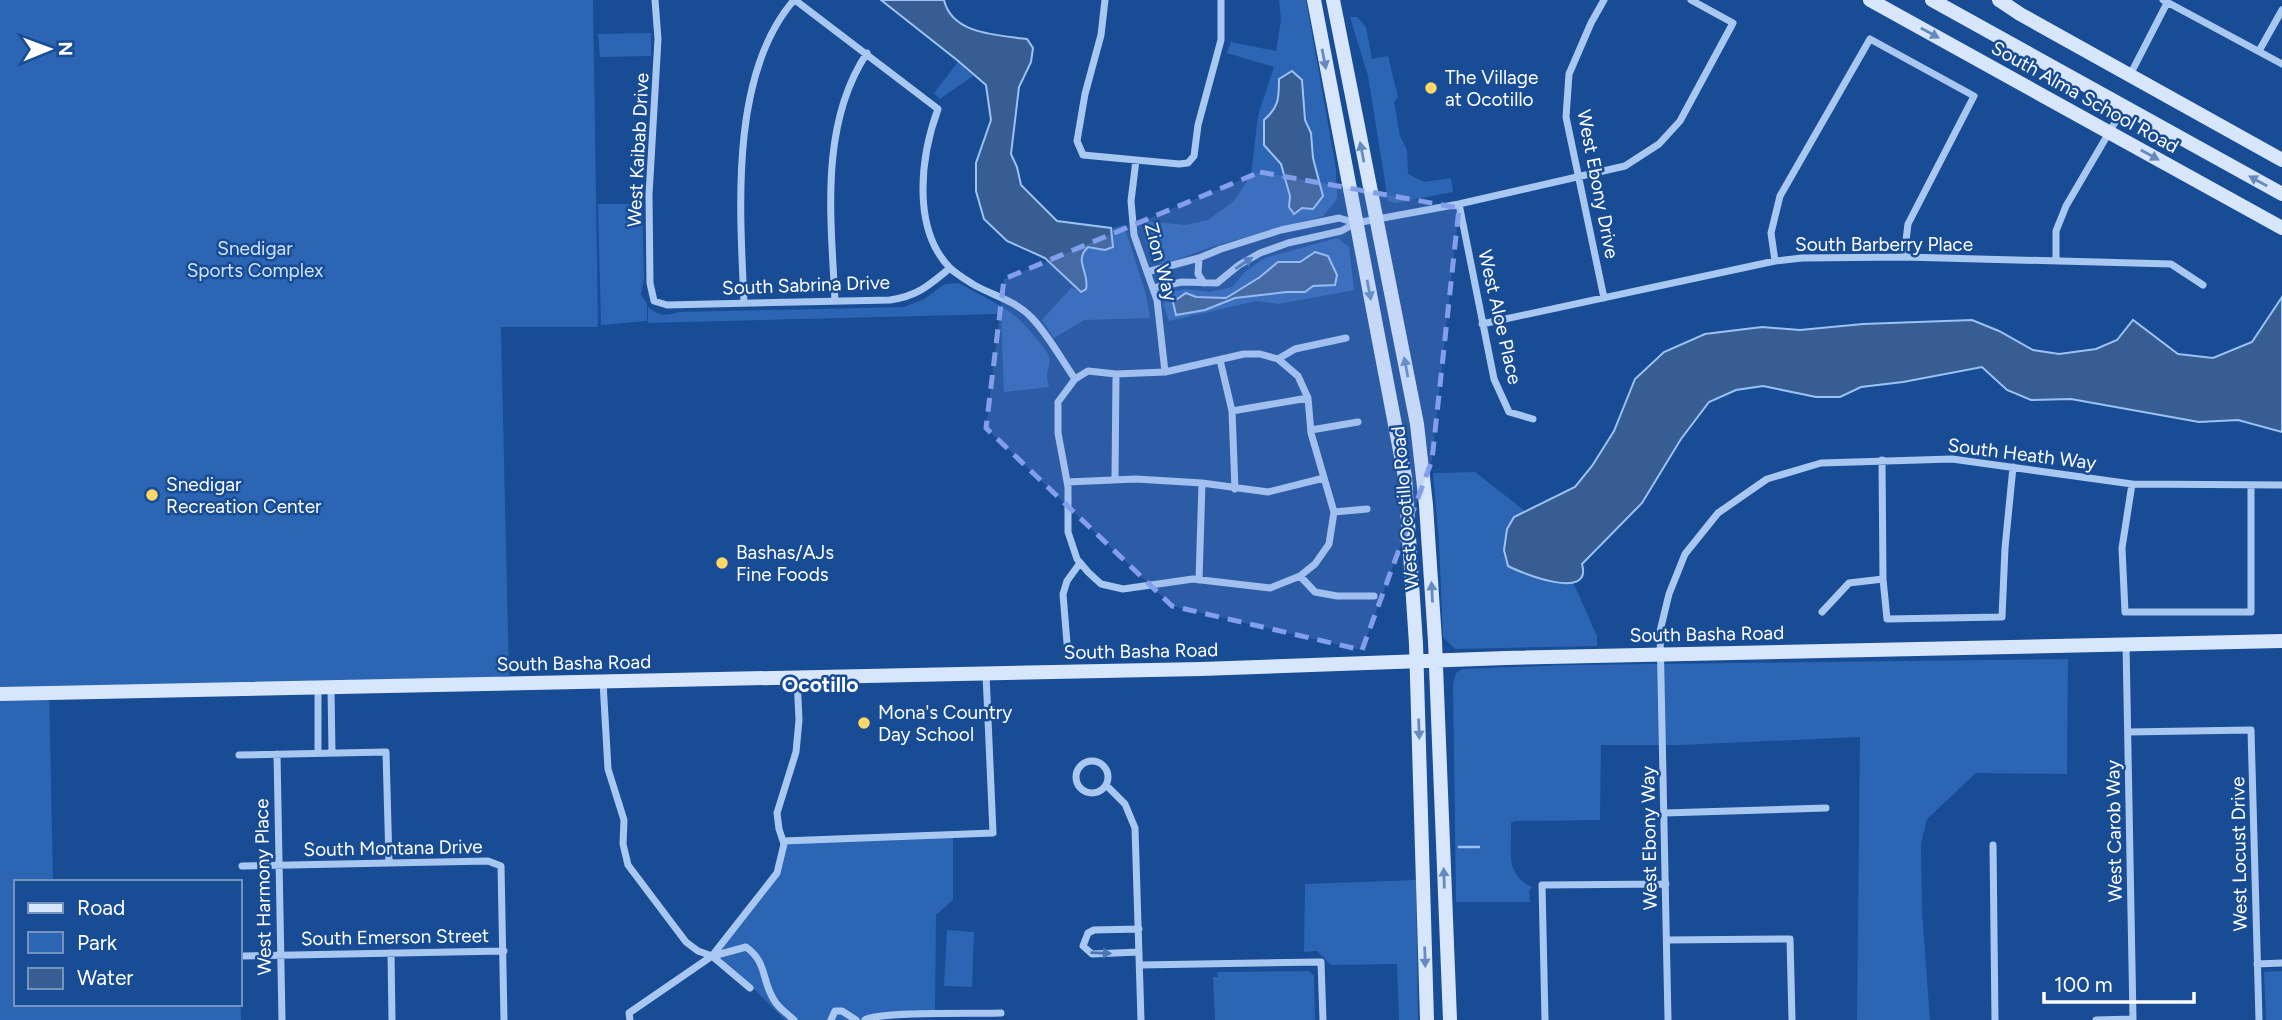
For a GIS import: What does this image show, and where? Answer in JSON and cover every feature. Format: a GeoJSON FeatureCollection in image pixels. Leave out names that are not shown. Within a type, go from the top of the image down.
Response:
{"type":"FeatureCollection","features":[{"type":"Feature","properties":{"kind":"main road","name":"West Ocotillo Road"},"geometry":{"type":"LineString","coordinates":[[1314,0],[1405,477],[1417,661],[1427,1020]]}},
{"type":"Feature","properties":{"kind":"main road","name":"South Alma School Road"},"geometry":{"type":"LineString","coordinates":[[1870,0],[2282,228]]}},
{"type":"Feature","properties":{"kind":"main road","name":"South Alma School Road"},"geometry":{"type":"LineString","coordinates":[[1932,0],[2282,194]]}},
{"type":"Feature","properties":{"kind":"main road"},"geometry":{"type":"LineString","coordinates":[[1998,0],[2282,160]]}},
{"type":"Feature","properties":{"kind":"main road","name":"West Ocotillo Road"},"geometry":{"type":"LineString","coordinates":[[1330,3],[1417,424],[1426,505],[1435,660],[1450,1020]]}},
{"type":"Feature","properties":{"kind":"main road","name":"South Basha Road"},"geometry":{"type":"LineString","coordinates":[[0,694],[797,678],[1309,666],[1661,654],[2282,641]]}},
{"type":"Feature","properties":{"kind":"street","name":"West Kaibab Drive"},"geometry":{"type":"LineString","coordinates":[[654,301],[650,282],[649,195],[658,39],[655,0]]}},
{"type":"Feature","properties":{"kind":"street"},"geometry":{"type":"LineString","coordinates":[[744,303],[740,166],[746,117],[760,65],[778,21],[794,0],[938,109],[928,138],[923,180],[924,214],[936,247],[950,268],[1031,316],[1075,379]]}},
{"type":"Feature","properties":{"kind":"street"},"geometry":{"type":"LineString","coordinates":[[1105,0],[1101,35],[1085,94],[1077,141],[1083,155],[1188,163],[1194,156],[1198,125],[1221,40],[1221,0]]}},
{"type":"Feature","properties":{"kind":"street","name":"West Ebony Drive"},"geometry":{"type":"LineString","coordinates":[[1604,0],[1569,74],[1566,117],[1604,298]]}},
{"type":"Feature","properties":{"kind":"street"},"geometry":{"type":"LineString","coordinates":[[1153,288],[1182,282],[1217,283],[1238,265],[1260,253],[1288,243],[1341,231],[1356,223],[1459,204],[1625,166],[1659,144],[1680,121],[1733,23],[1691,0]]}},
{"type":"Feature","properties":{"kind":"street"},"geometry":{"type":"LineString","coordinates":[[2130,76],[2165,1],[2282,64]]}},
{"type":"Feature","properties":{"kind":"street"},"geometry":{"type":"LineString","coordinates":[[2259,51],[2282,10]]}},
{"type":"Feature","properties":{"kind":"street"},"geometry":{"type":"LineString","coordinates":[[1775,261],[1771,233],[1780,196],[1870,39],[1974,96],[1908,224],[1904,257]]}},
{"type":"Feature","properties":{"kind":"street"},"geometry":{"type":"LineString","coordinates":[[835,301],[832,155],[842,102],[867,53]]}},
{"type":"Feature","properties":{"kind":"street"},"geometry":{"type":"LineString","coordinates":[[2056,260],[2056,231],[2066,206],[2124,107]]}},
{"type":"Feature","properties":{"kind":"street","name":"Zion Way"},"geometry":{"type":"LineString","coordinates":[[1136,160],[1131,201],[1134,235],[1157,300],[1165,372]]}},
{"type":"Feature","properties":{"kind":"street","name":"West Aloe Place"},"geometry":{"type":"LineString","coordinates":[[1459,204],[1494,379],[1509,412],[1533,419]]}},
{"type":"Feature","properties":{"kind":"street"},"geometry":{"type":"LineString","coordinates":[[1147,272],[1199,258],[1281,230],[1339,218],[1356,223]]}},
{"type":"Feature","properties":{"kind":"street","name":"South Barberry Place"},"geometry":{"type":"LineString","coordinates":[[1482,324],[1775,261],[1802,258],[1904,257],[2171,264],[2203,285]]}},
{"type":"Feature","properties":{"kind":"street"},"geometry":{"type":"LineString","coordinates":[[1199,258],[1198,274],[1205,284]]}},
{"type":"Feature","properties":{"kind":"street","name":"South Sabrina Drive"},"geometry":{"type":"LineString","coordinates":[[654,301],[667,305],[890,300],[910,297],[950,268]]}},
{"type":"Feature","properties":{"kind":"street"},"geometry":{"type":"LineString","coordinates":[[1278,359],[1295,349],[1346,338]]}},
{"type":"Feature","properties":{"kind":"street"},"geometry":{"type":"LineString","coordinates":[[1244,354],[1260,354],[1278,359],[1298,376],[1308,398],[1311,430],[1334,512],[1329,544],[1315,565],[1300,576],[1270,588],[1199,580],[1123,589],[1101,583],[1080,563],[1068,532],[1067,482],[1058,433],[1058,402],[1075,379],[1088,371],[1116,374],[1165,372],[1244,354]]}},
{"type":"Feature","properties":{"kind":"street"},"geometry":{"type":"LineString","coordinates":[[1220,360],[1232,411],[1235,489]]}},
{"type":"Feature","properties":{"kind":"street"},"geometry":{"type":"LineString","coordinates":[[1115,479],[1116,374]]}},
{"type":"Feature","properties":{"kind":"street"},"geometry":{"type":"LineString","coordinates":[[1232,411],[1308,398]]}},
{"type":"Feature","properties":{"kind":"street"},"geometry":{"type":"LineString","coordinates":[[1311,430],[1358,422]]}},
{"type":"Feature","properties":{"kind":"street","name":"South Heath Way"},"geometry":{"type":"LineString","coordinates":[[1661,654],[1663,616],[1685,554],[1718,513],[1767,479],[1821,463],[1952,458],[2132,484],[2282,485]]}},
{"type":"Feature","properties":{"kind":"street"},"geometry":{"type":"LineString","coordinates":[[1882,460],[1883,579],[1887,619],[2002,617],[2013,467]]}},
{"type":"Feature","properties":{"kind":"street"},"geometry":{"type":"LineString","coordinates":[[1067,482],[1115,479],[1202,483],[1268,492],[1324,478]]}},
{"type":"Feature","properties":{"kind":"street"},"geometry":{"type":"LineString","coordinates":[[1199,580],[1202,483]]}},
{"type":"Feature","properties":{"kind":"street"},"geometry":{"type":"LineString","coordinates":[[2132,484],[2122,548],[2125,612],[2251,612],[2251,486]]}},
{"type":"Feature","properties":{"kind":"street"},"geometry":{"type":"LineString","coordinates":[[1334,512],[1367,509]]}},
{"type":"Feature","properties":{"kind":"street"},"geometry":{"type":"LineString","coordinates":[[1066,643],[1063,594],[1067,581],[1080,563]]}},
{"type":"Feature","properties":{"kind":"street"},"geometry":{"type":"LineString","coordinates":[[1300,576],[1315,592],[1337,596],[1374,596]]}},
{"type":"Feature","properties":{"kind":"street"},"geometry":{"type":"LineString","coordinates":[[1822,612],[1849,583],[1883,579]]}},
{"type":"Feature","properties":{"kind":"street","name":"West Carob Way"},"geometry":{"type":"LineString","coordinates":[[2126,644],[2133,1019]]}},
{"type":"Feature","properties":{"kind":"street","name":"West Ebony Way"},"geometry":{"type":"LineString","coordinates":[[1661,654],[1668,1020]]}},
{"type":"Feature","properties":{"kind":"street"},"geometry":{"type":"LineString","coordinates":[[783,841],[993,833],[986,673]]}},
{"type":"Feature","properties":{"kind":"street"},"geometry":{"type":"LineString","coordinates":[[630,1020],[629,1013],[712,956],[777,873],[783,854],[783,841],[777,813],[796,752],[799,720],[797,678]]}},
{"type":"Feature","properties":{"kind":"street"},"geometry":{"type":"LineString","coordinates":[[603,682],[608,769],[624,820],[623,844],[628,865],[686,942],[698,951],[712,956],[750,988]]}},
{"type":"Feature","properties":{"kind":"street"},"geometry":{"type":"LineString","coordinates":[[318,753],[318,729],[324,687]]}},
{"type":"Feature","properties":{"kind":"street"},"geometry":{"type":"LineString","coordinates":[[324,687],[332,729],[332,753]]}},
{"type":"Feature","properties":{"kind":"street"},"geometry":{"type":"LineString","coordinates":[[318,729],[332,729]]}},
{"type":"Feature","properties":{"kind":"street","name":"West Locust Drive"},"geometry":{"type":"LineString","coordinates":[[2128,732],[2252,730],[2259,1020]]}},
{"type":"Feature","properties":{"kind":"street"},"geometry":{"type":"LineString","coordinates":[[239,755],[386,752],[389,862]]}},
{"type":"Feature","properties":{"kind":"street","name":"West Harmony Place"},"geometry":{"type":"LineString","coordinates":[[276,754],[282,1020]]}},
{"type":"Feature","properties":{"kind":"street"},"geometry":{"type":"LineString","coordinates":[[1087,762],[1101,764],[1108,776],[1106,785],[1097,792],[1087,792],[1078,784],[1079,768],[1087,762]]}},
{"type":"Feature","properties":{"kind":"street"},"geometry":{"type":"LineString","coordinates":[[1106,785],[1125,804],[1135,828],[1141,1020]]}},
{"type":"Feature","properties":{"kind":"street"},"geometry":{"type":"LineString","coordinates":[[1664,813],[1826,808]]}},
{"type":"Feature","properties":{"kind":"street"},"geometry":{"type":"LineString","coordinates":[[1993,845],[1995,1020]]}},
{"type":"Feature","properties":{"kind":"street","name":"South Montana Drive"},"geometry":{"type":"LineString","coordinates":[[242,866],[488,860],[501,866],[504,951]]}},
{"type":"Feature","properties":{"kind":"street"},"geometry":{"type":"LineString","coordinates":[[1545,1020],[1542,886],[1666,884]]}},
{"type":"Feature","properties":{"kind":"street"},"geometry":{"type":"LineString","coordinates":[[1139,929],[1094,930],[1088,933],[1083,946],[1092,954],[1139,953]]}},
{"type":"Feature","properties":{"kind":"street"},"geometry":{"type":"LineString","coordinates":[[1667,940],[1790,939],[1792,1020]]}},
{"type":"Feature","properties":{"kind":"street"},"geometry":{"type":"LineString","coordinates":[[712,956],[746,947],[755,953],[762,963],[773,1000],[794,1020]]}},
{"type":"Feature","properties":{"kind":"street"},"geometry":{"type":"LineString","coordinates":[[504,951],[504,1020]]}},
{"type":"Feature","properties":{"kind":"street","name":"South Emerson Street"},"geometry":{"type":"LineString","coordinates":[[244,956],[504,951]]}},
{"type":"Feature","properties":{"kind":"street"},"geometry":{"type":"LineString","coordinates":[[391,953],[392,1020]]}},
{"type":"Feature","properties":{"kind":"street"},"geometry":{"type":"LineString","coordinates":[[1140,965],[1321,961],[1323,1020]]}},
{"type":"Feature","properties":{"kind":"street"},"geometry":{"type":"LineString","coordinates":[[2257,964],[2282,963]]}},
{"type":"Feature","properties":{"kind":"street"},"geometry":{"type":"LineString","coordinates":[[831,1020],[835,1011],[842,1011],[856,1020]]}},
{"type":"Feature","properties":{"kind":"street"},"geometry":{"type":"LineString","coordinates":[[865,1020],[870,1016],[1001,1013]]}},
{"type":"Feature","properties":{"kind":"street"},"geometry":{"type":"LineString","coordinates":[[2096,1020],[2133,1019]]}},
{"type":"Feature","properties":{"kind":"highlighted area"},"geometry":{"type":"Polygon","coordinates":[[[1260,172],[1459,208],[1432,460],[1362,650],[1172,606],[986,428],[1004,279],[1260,172]]]}},
{"type":"Feature","properties":{"kind":"green space","name":"Snedigar Sports Complex"},"geometry":{"type":"Polygon","coordinates":[[[0,0],[593,0],[598,327],[501,327],[509,678],[49,686],[53,880],[14,880],[14,1006],[241,1006],[241,1020],[0,1020],[0,0]]]}},
{"type":"Feature","properties":{"kind":"green space"},"geometry":{"type":"Polygon","coordinates":[[[1279,0],[1306,0],[1336,169],[1337,199],[1323,216],[1211,247],[1163,265],[1147,245],[1145,221],[1185,225],[1208,220],[1234,201],[1251,175],[1258,115],[1274,67],[1227,53],[1231,42],[1276,51],[1281,20],[1279,0]]]}},
{"type":"Feature","properties":{"kind":"green space"},"geometry":{"type":"Polygon","coordinates":[[[1350,17],[1357,17],[1366,27],[1372,59],[1388,56],[1398,97],[1394,102],[1400,136],[1407,150],[1408,174],[1424,182],[1451,178],[1453,192],[1396,203],[1388,201],[1368,76],[1350,17]]]}},
{"type":"Feature","properties":{"kind":"green space"},"geometry":{"type":"Polygon","coordinates":[[[651,33],[651,56],[600,57],[598,34],[651,33]]]}},
{"type":"Feature","properties":{"kind":"green space"},"geometry":{"type":"Polygon","coordinates":[[[958,62],[973,76],[940,99],[934,93],[958,62]]]}},
{"type":"Feature","properties":{"kind":"green space"},"geometry":{"type":"Polygon","coordinates":[[[598,204],[642,204],[644,279],[641,294],[647,304],[647,321],[601,325],[598,204]]]}},
{"type":"Feature","properties":{"kind":"green space"},"geometry":{"type":"Polygon","coordinates":[[[1124,225],[1146,295],[1150,318],[1084,320],[1054,338],[1042,320],[1072,287],[1080,293],[1086,289],[1082,262],[1084,252],[1088,247],[1105,250],[1113,237],[1111,228],[1124,225]]]}},
{"type":"Feature","properties":{"kind":"green space"},"geometry":{"type":"Polygon","coordinates":[[[1337,238],[1349,247],[1354,290],[1279,304],[1256,301],[1169,321],[1163,304],[1169,292],[1186,289],[1210,292],[1232,287],[1246,271],[1265,258],[1337,238]]]}},
{"type":"Feature","properties":{"kind":"green space"},"geometry":{"type":"Polygon","coordinates":[[[959,283],[1018,318],[1042,345],[1049,358],[1049,387],[1004,392],[1001,314],[648,323],[648,307],[666,315],[679,312],[904,307],[924,299],[945,284],[959,283]]]}},
{"type":"Feature","properties":{"kind":"green space"},"geometry":{"type":"Polygon","coordinates":[[[1475,472],[1525,511],[1514,517],[1523,574],[1552,582],[1573,582],[1597,636],[1597,646],[1455,649],[1443,637],[1433,473],[1475,472]]]}},
{"type":"Feature","properties":{"kind":"green space"},"geometry":{"type":"Polygon","coordinates":[[[2068,659],[2067,774],[1976,773],[1927,819],[1921,844],[1922,911],[1930,1020],[1857,1020],[1860,737],[1681,745],[1601,745],[1600,820],[1511,823],[1511,861],[1517,875],[1532,887],[1529,892],[1530,902],[1456,902],[1453,684],[1456,673],[1463,669],[1567,665],[2068,659]]]}},
{"type":"Feature","properties":{"kind":"green space"},"geometry":{"type":"Polygon","coordinates":[[[953,835],[953,900],[936,915],[935,1014],[863,1020],[785,1020],[713,954],[777,873],[783,841],[953,835]]]}},
{"type":"Feature","properties":{"kind":"green space"},"geometry":{"type":"Polygon","coordinates":[[[1416,880],[1418,1020],[1399,1020],[1397,964],[1331,965],[1317,951],[1304,952],[1305,884],[1416,880]]]}},
{"type":"Feature","properties":{"kind":"green space"},"geometry":{"type":"Polygon","coordinates":[[[947,930],[974,932],[972,987],[944,986],[947,930]]]}},
{"type":"Feature","properties":{"kind":"green space"},"geometry":{"type":"Polygon","coordinates":[[[1309,971],[1314,976],[1315,1020],[1215,1020],[1213,977],[1218,977],[1217,972],[1309,971]]]}},
{"type":"Feature","properties":{"kind":"green space"},"geometry":{"type":"Polygon","coordinates":[[[2282,971],[2282,1020],[2266,1020],[2264,972],[2282,971]]]}},
{"type":"Feature","properties":{"kind":"water"},"geometry":{"type":"Polygon","coordinates":[[[881,0],[944,0],[949,12],[966,27],[1027,39],[1033,48],[1031,62],[1019,87],[1011,154],[1021,185],[1057,221],[1111,228],[1113,247],[1105,250],[1088,247],[1084,252],[1082,262],[1086,289],[1081,292],[1045,258],[1007,241],[984,219],[976,191],[976,163],[991,120],[986,85],[881,0]]]}},
{"type":"Feature","properties":{"kind":"water"},"geometry":{"type":"Polygon","coordinates":[[[1292,71],[1302,80],[1305,120],[1311,133],[1313,158],[1323,196],[1313,209],[1302,208],[1294,214],[1289,207],[1290,196],[1281,164],[1264,145],[1264,120],[1277,102],[1279,79],[1292,71]]]}},
{"type":"Feature","properties":{"kind":"water"},"geometry":{"type":"Polygon","coordinates":[[[1315,252],[1328,256],[1337,275],[1335,285],[1313,286],[1305,292],[1235,298],[1205,310],[1176,315],[1173,302],[1186,293],[1196,297],[1226,298],[1278,262],[1300,262],[1315,252]]]}},
{"type":"Feature","properties":{"kind":"water"},"geometry":{"type":"Polygon","coordinates":[[[2282,297],[2282,432],[2238,420],[2199,422],[2071,399],[2031,400],[2007,390],[1982,367],[1861,387],[1840,397],[1816,397],[1763,386],[1736,390],[1709,402],[1681,439],[1642,503],[1582,564],[1583,575],[1577,581],[1554,582],[1508,566],[1504,550],[1507,529],[1514,517],[1575,487],[1614,431],[1635,379],[1664,352],[1705,334],[1762,327],[1800,330],[1863,324],[1972,320],[2033,350],[2059,354],[2096,349],[2117,340],[2133,320],[2178,354],[2213,358],[2252,342],[2282,297]]]}},
{"type":"Feature","properties":{"kind":"waterway"},"geometry":{"type":"LineString","coordinates":[[1459,847],[1479,847]]}},
{"type":"Feature","properties":{"kind":"place","name":"The Village at Ocotillo"},"geometry":{"type":"Point","coordinates":[1431,88]}},
{"type":"Feature","properties":{"kind":"place","name":"Snedigar Recreation Center"},"geometry":{"type":"Point","coordinates":[152,495]}},
{"type":"Feature","properties":{"kind":"place","name":"Bashas/AJs Fine Foods"},"geometry":{"type":"Point","coordinates":[722,563]}},
{"type":"Feature","properties":{"kind":"place","name":"Mona's Country Day School"},"geometry":{"type":"Point","coordinates":[864,723]}},
{"type":"Feature","properties":{"kind":"district","name":"Ocotillo"},"geometry":{"type":"Point","coordinates":[820,684]}}]}
